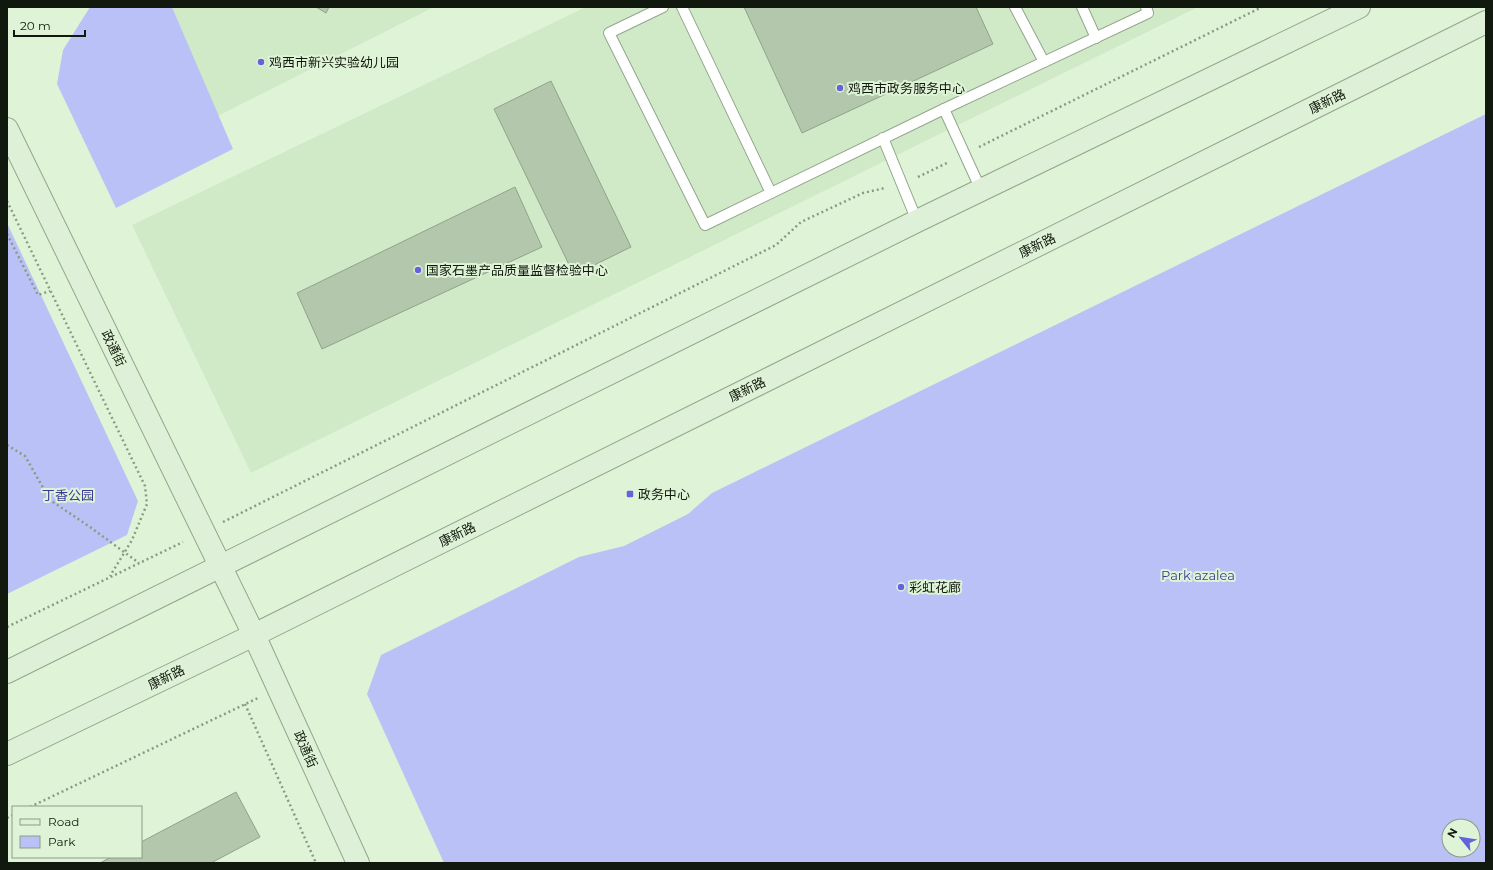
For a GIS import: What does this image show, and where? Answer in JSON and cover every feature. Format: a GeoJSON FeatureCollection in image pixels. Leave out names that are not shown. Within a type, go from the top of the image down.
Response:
{"type":"FeatureCollection","features":[{"type":"Feature","properties":{"kind":"main road"},"geometry":{"type":"LineString","coordinates":[[7,672],[917,221],[1359,7]]}},
{"type":"Feature","properties":{"kind":"main road","name":"康新路"},"geometry":{"type":"LineString","coordinates":[[7,754],[254,635],[1486,22]]}},
{"type":"Feature","properties":{"kind":"main road","name":"政通街"},"geometry":{"type":"LineString","coordinates":[[7,129],[254,635],[358,863]]}},
{"type":"Feature","properties":{"kind":"lane"},"geometry":{"type":"LineString","coordinates":[[663,7],[609,34],[705,225],[883,138],[1148,13],[1146,7]]}},
{"type":"Feature","properties":{"kind":"lane"},"geometry":{"type":"LineString","coordinates":[[682,7],[771,192]]}},
{"type":"Feature","properties":{"kind":"lane"},"geometry":{"type":"LineString","coordinates":[[1015,7],[1044,62]]}},
{"type":"Feature","properties":{"kind":"lane"},"geometry":{"type":"LineString","coordinates":[[1082,7],[1096,38]]}},
{"type":"Feature","properties":{"kind":"lane"},"geometry":{"type":"LineString","coordinates":[[944,109],[981,190]]}},
{"type":"Feature","properties":{"kind":"lane"},"geometry":{"type":"LineString","coordinates":[[883,138],[917,221]]}},
{"type":"Feature","properties":{"kind":"path"},"geometry":{"type":"LineString","coordinates":[[7,627],[204,531],[776,245],[802,222],[863,193],[902,185],[1262,7]]}},
{"type":"Feature","properties":{"kind":"path"},"geometry":{"type":"LineString","coordinates":[[7,202],[145,486],[147,504],[132,540],[110,577]]}},
{"type":"Feature","properties":{"kind":"path"},"geometry":{"type":"LineString","coordinates":[[7,234],[38,295],[50,290]]}},
{"type":"Feature","properties":{"kind":"path"},"geometry":{"type":"LineString","coordinates":[[7,445],[25,456],[50,500],[139,563]]}},
{"type":"Feature","properties":{"kind":"path"},"geometry":{"type":"LineString","coordinates":[[32,806],[278,688]]}},
{"type":"Feature","properties":{"kind":"path"},"geometry":{"type":"LineString","coordinates":[[245,704],[316,863]]}},
{"type":"Feature","properties":{"kind":"shaded area","name":"鸡西市新兴实验幼儿园"},"geometry":{"type":"Polygon","coordinates":[[[172,7],[434,7],[218,116],[172,7]]]}},
{"type":"Feature","properties":{"kind":"shaded area"},"geometry":{"type":"Polygon","coordinates":[[[586,7],[1198,7],[251,473],[132,225],[586,7]]]}},
{"type":"Feature","properties":{"kind":"green space"},"geometry":{"type":"Polygon","coordinates":[[[90,7],[172,7],[233,149],[116,208],[57,84],[63,50],[90,7]]]}},
{"type":"Feature","properties":{"kind":"green space","name":"Park azalea"},"geometry":{"type":"Polygon","coordinates":[[[1486,114],[1486,863],[444,863],[367,694],[381,655],[579,557],[624,546],[688,514],[712,493],[1486,114]]]}},
{"type":"Feature","properties":{"kind":"green space","name":"丁香公园"},"geometry":{"type":"Polygon","coordinates":[[[7,223],[138,501],[127,535],[7,594],[7,223]]]}},
{"type":"Feature","properties":{"kind":"building"},"geometry":{"type":"Polygon","coordinates":[[[316,7],[329,7],[326,13],[316,7]]]}},
{"type":"Feature","properties":{"kind":"building","name":"鸡西市政务服务中心"},"geometry":{"type":"Polygon","coordinates":[[[744,7],[976,7],[993,44],[802,133],[744,7]]]}},
{"type":"Feature","properties":{"kind":"building","name":"国家石墨产品质量监督检验中心"},"geometry":{"type":"Polygon","coordinates":[[[551,81],[631,247],[574,275],[494,109],[551,81]]]}},
{"type":"Feature","properties":{"kind":"building","name":"国家石墨产品质量监督检验中心"},"geometry":{"type":"Polygon","coordinates":[[[515,187],[542,247],[322,349],[297,293],[515,187]]]}},
{"type":"Feature","properties":{"kind":"building"},"geometry":{"type":"Polygon","coordinates":[[[236,792],[260,837],[211,863],[100,863],[109,858],[142,858],[142,841],[236,792]]]}},
{"type":"Feature","properties":{"kind":"place","name":"鸡西市新兴实验幼儿园"},"geometry":{"type":"Point","coordinates":[261,62]}},
{"type":"Feature","properties":{"kind":"place","name":"鸡西市政务服务中心"},"geometry":{"type":"Point","coordinates":[840,88]}},
{"type":"Feature","properties":{"kind":"place","name":"国家石墨产品质量监督检验中心"},"geometry":{"type":"Point","coordinates":[418,270]}},
{"type":"Feature","properties":{"kind":"place","name":"政务中心"},"geometry":{"type":"Point","coordinates":[630,494]}},
{"type":"Feature","properties":{"kind":"place","name":"彩虹花廊"},"geometry":{"type":"Point","coordinates":[901,587]}}]}
